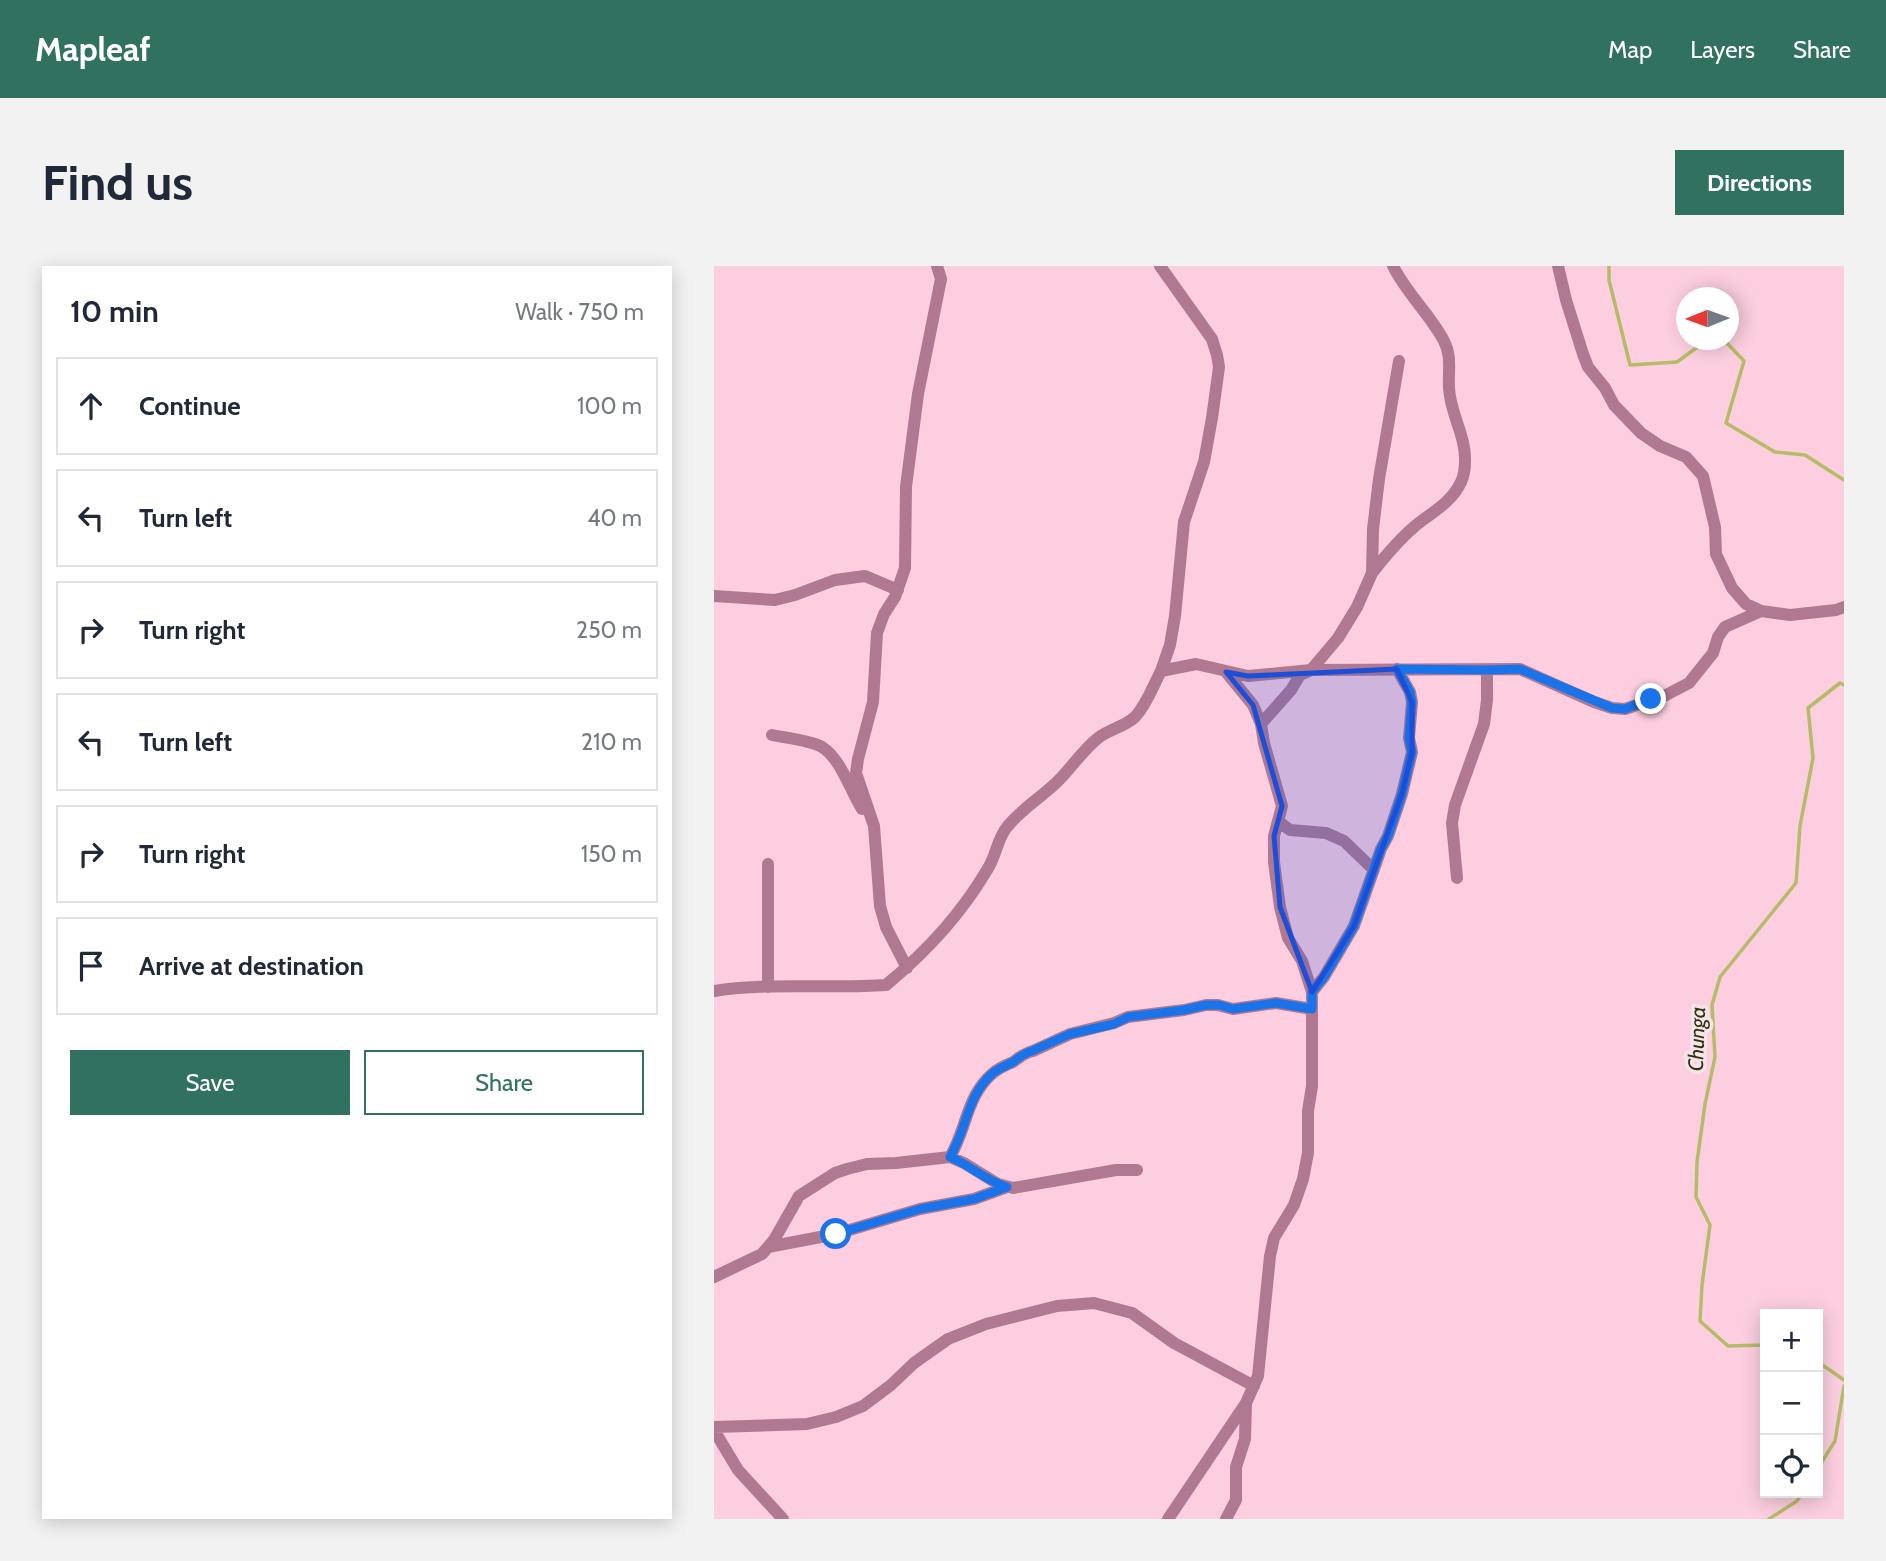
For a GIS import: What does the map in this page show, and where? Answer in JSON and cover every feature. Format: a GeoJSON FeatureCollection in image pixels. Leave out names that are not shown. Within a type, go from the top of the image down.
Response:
{"type":"FeatureCollection","features":[{"type":"Feature","properties":{"kind":"street"},"geometry":{"type":"LineString","coordinates":[[714,991],[768,987],[886,985],[907,968],[959,911],[987,870],[1007,826],[1057,783],[1098,739],[1125,724],[1145,702],[1161,671],[1170,645],[1184,522],[1206,451],[1219,367],[1212,339],[1160,266]]}},
{"type":"Feature","properties":{"kind":"street"},"geometry":{"type":"LineString","coordinates":[[1261,724],[1291,690],[1300,675],[1311,670],[1346,626],[1372,573],[1385,557],[1453,494],[1462,480],[1465,460],[1451,403],[1450,360],[1446,344],[1393,266]]}},
{"type":"Feature","properties":{"kind":"street"},"geometry":{"type":"LineString","coordinates":[[1558,266],[1566,300],[1588,366],[1614,405],[1641,433],[1660,446],[1686,457],[1703,476],[1717,554],[1732,588],[1746,604],[1761,611],[1790,615],[1844,607]]}},
{"type":"Feature","properties":{"kind":"street"},"geometry":{"type":"LineString","coordinates":[[907,968],[886,927],[880,906],[873,827],[856,774],[873,702],[877,633],[898,590],[905,568],[906,487],[918,394],[941,279],[940,269]]}},
{"type":"Feature","properties":{"kind":"street"},"geometry":{"type":"LineString","coordinates":[[1372,573],[1373,528],[1379,479],[1399,361]]}},
{"type":"Feature","properties":{"kind":"street"},"geometry":{"type":"LineString","coordinates":[[714,596],[775,600],[835,580],[865,576],[898,590]]}},
{"type":"Feature","properties":{"kind":"street"},"geometry":{"type":"LineString","coordinates":[[1161,671],[1196,664],[1248,676],[1311,670],[1520,669],[1594,702],[1625,709],[1666,695],[1689,683],[1713,653],[1718,637],[1725,627],[1761,611]]}},
{"type":"Feature","properties":{"kind":"street"},"geometry":{"type":"LineString","coordinates":[[1312,992],[1354,926],[1402,794],[1412,752],[1409,738],[1412,702],[1410,692],[1397,669]]}},
{"type":"Feature","properties":{"kind":"street"},"geometry":{"type":"LineString","coordinates":[[1457,878],[1452,823],[1455,805],[1485,724],[1488,700],[1487,670]]}},
{"type":"Feature","properties":{"kind":"street"},"geometry":{"type":"LineString","coordinates":[[1168,1519],[1246,1403],[1258,1376],[1274,1238],[1294,1205],[1308,1153],[1308,1111],[1312,1086],[1312,992],[1302,961],[1288,937],[1280,907],[1274,862],[1274,836],[1282,806],[1261,724],[1253,705],[1226,672]]}},
{"type":"Feature","properties":{"kind":"street"},"geometry":{"type":"LineString","coordinates":[[772,735],[822,747],[837,761],[853,795],[873,827]]}},
{"type":"Feature","properties":{"kind":"street"},"geometry":{"type":"LineString","coordinates":[[1278,821],[1290,830],[1326,833],[1344,841],[1374,870]]}},
{"type":"Feature","properties":{"kind":"street"},"geometry":{"type":"LineString","coordinates":[[768,864],[768,987]]}},
{"type":"Feature","properties":{"kind":"street"},"geometry":{"type":"LineString","coordinates":[[950,1157],[972,1099],[984,1082],[994,1072],[1026,1053],[1070,1034],[1114,1024],[1128,1017],[1206,1005],[1233,1009],[1276,1003],[1312,1009]]}},
{"type":"Feature","properties":{"kind":"street"},"geometry":{"type":"LineString","coordinates":[[714,1277],[762,1254],[775,1240],[799,1196],[835,1173],[867,1164],[950,1157],[998,1184],[1013,1188],[1116,1170],[1137,1170]]}},
{"type":"Feature","properties":{"kind":"street"},"geometry":{"type":"LineString","coordinates":[[768,1247],[836,1234],[920,1209],[974,1199],[1007,1187]]}},
{"type":"Feature","properties":{"kind":"street"},"geometry":{"type":"LineString","coordinates":[[783,1519],[738,1470],[714,1428],[807,1424],[836,1417],[863,1406],[914,1363],[948,1339],[986,1324],[1057,1306],[1094,1303],[1132,1312],[1174,1343],[1254,1386]]}},
{"type":"Feature","properties":{"kind":"street"},"geometry":{"type":"LineString","coordinates":[[1226,1519],[1236,1500],[1236,1467],[1245,1439],[1246,1403]]}},
{"type":"Feature","properties":{"kind":"highlighted area"},"geometry":{"type":"Polygon","coordinates":[[[1397,669],[1412,702],[1412,752],[1402,794],[1354,926],[1312,992],[1280,907],[1274,836],[1282,806],[1253,705],[1226,672],[1248,676],[1397,669]]]}},
{"type":"Feature","properties":{"kind":"waterway","name":"Chunga"},"geometry":{"type":"LineString","coordinates":[[1609,266],[1609,280],[1630,365],[1677,362],[1693,350]]}},
{"type":"Feature","properties":{"kind":"waterway","name":"Chunga"},"geometry":{"type":"LineString","coordinates":[[1734,350],[1744,361],[1726,423],[1775,452],[1805,455],[1844,480]]}},
{"type":"Feature","properties":{"kind":"waterway","name":"Chunga"},"geometry":{"type":"LineString","coordinates":[[1760,1345],[1728,1346],[1700,1321],[1710,1225],[1696,1197],[1697,1162],[1715,1057],[1712,1005],[1720,977],[1796,883],[1800,826],[1813,758],[1808,708],[1840,683],[1844,685]]}},
{"type":"Feature","properties":{"kind":"waterway","name":"Chunga"},"geometry":{"type":"LineString","coordinates":[[1823,1365],[1844,1380]]}},
{"type":"Feature","properties":{"kind":"waterway","name":"Chunga"},"geometry":{"type":"LineString","coordinates":[[1823,1460],[1835,1441],[1844,1386]]}},
{"type":"Feature","properties":{"kind":"waterway","name":"Chunga"},"geometry":{"type":"LineString","coordinates":[[1769,1519],[1799,1498]]}},
{"type":"Feature","properties":{"kind":"route"},"geometry":{"type":"LineString","coordinates":[[836,1234],[920,1209],[974,1199],[1007,1187],[950,1157],[972,1099],[984,1082],[994,1072],[1026,1053],[1070,1034],[1114,1024],[1128,1017],[1206,1005],[1233,1009],[1276,1003],[1312,1009],[1312,992],[1354,926],[1402,794],[1412,752],[1409,738],[1412,702],[1410,692],[1397,669],[1520,669],[1612,708],[1625,709],[1651,699]]}}]}
